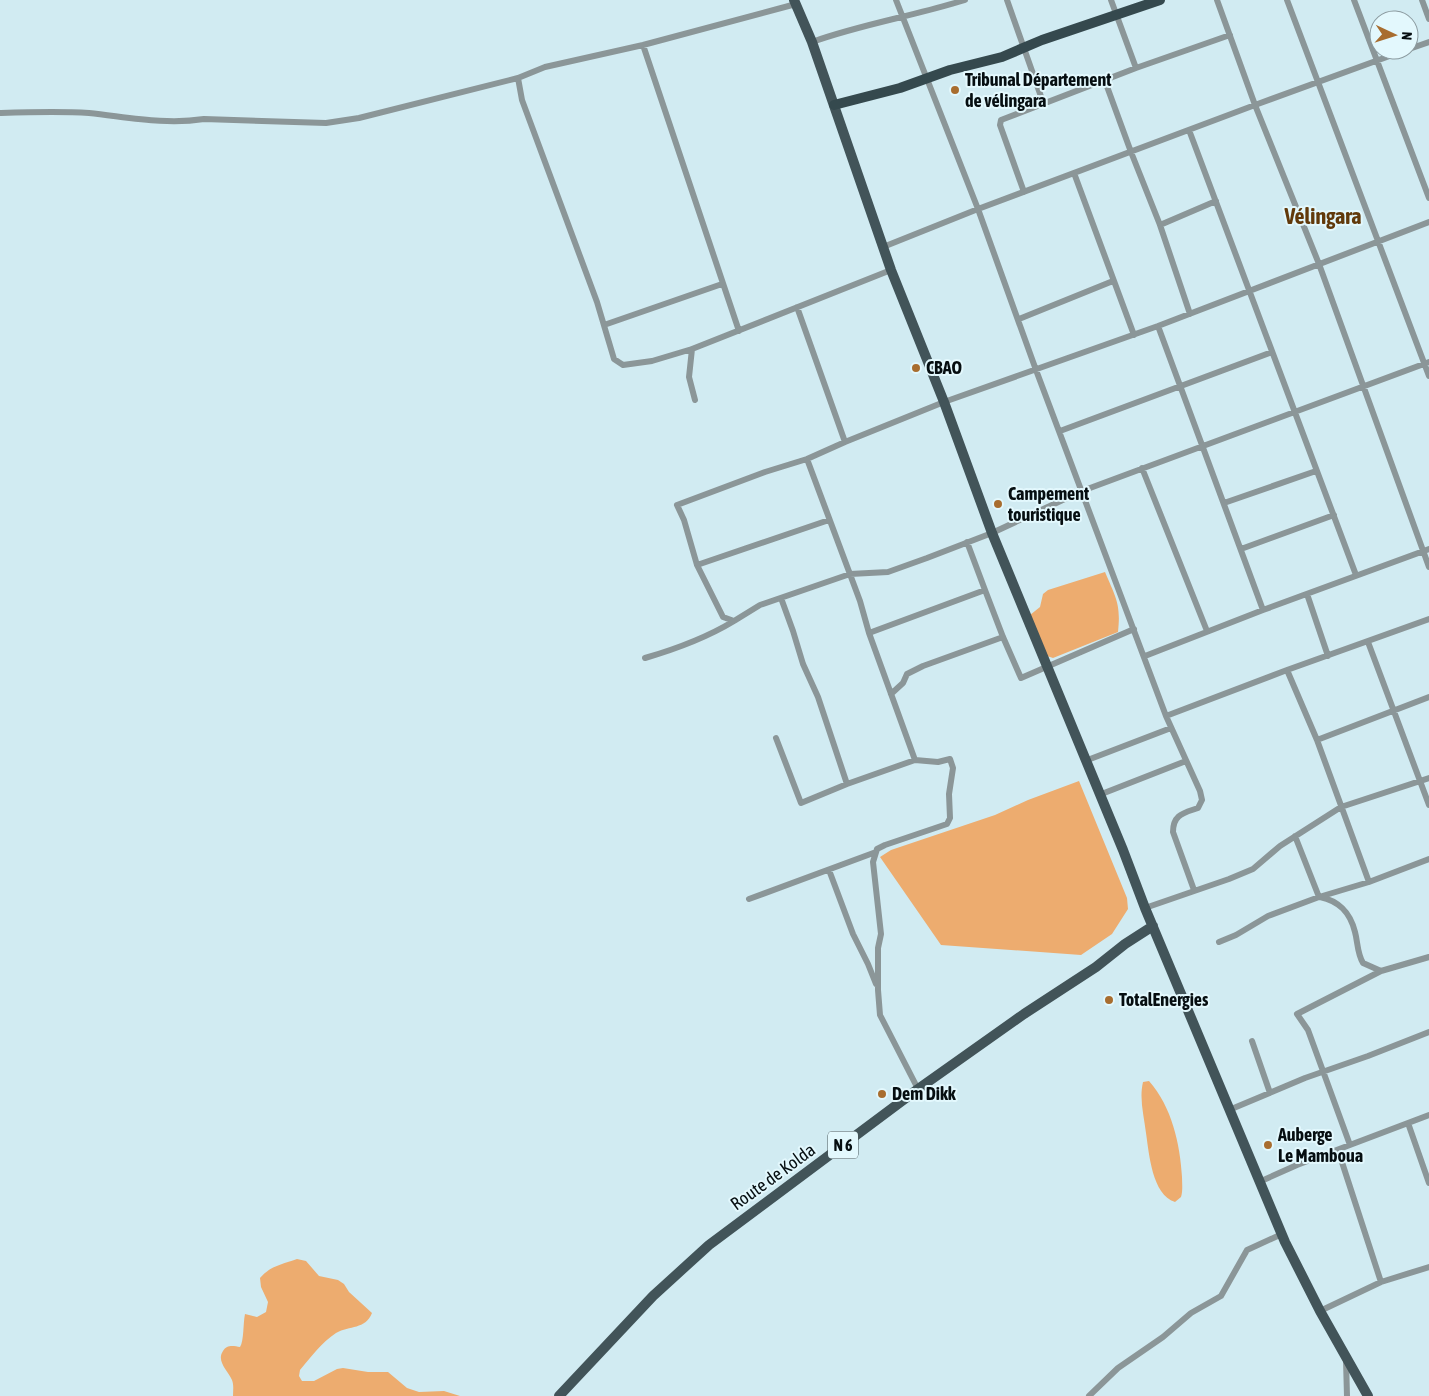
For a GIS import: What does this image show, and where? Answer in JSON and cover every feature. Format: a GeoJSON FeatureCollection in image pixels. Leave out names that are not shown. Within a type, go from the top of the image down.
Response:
{"type":"FeatureCollection","features":[{"type":"Feature","properties":{"kind":"highway"},"geometry":{"type":"LineString","coordinates":[[834,105],[900,88],[950,70],[1002,57],[1022,48],[1160,0]]}},
{"type":"Feature","properties":{"kind":"main road"},"geometry":{"type":"LineString","coordinates":[[795,2],[812,42],[891,270],[944,402],[992,533],[1123,850],[1145,908],[1282,1234],[1320,1311],[1368,1396]]}},
{"type":"Feature","properties":{"kind":"main road","name":"Route de Kolda"},"geometry":{"type":"LineString","coordinates":[[560,1396],[653,1296],[709,1245],[918,1089],[1153,926]]}},
{"type":"Feature","properties":{"kind":"street"},"geometry":{"type":"LineString","coordinates":[[896,0],[978,209],[1036,370],[1166,716],[1202,800],[1198,808],[1182,814],[1176,818],[1174,824],[1174,832],[1194,890]]}},
{"type":"Feature","properties":{"kind":"street"},"geometry":{"type":"LineString","coordinates":[[812,42],[844,31],[965,0]]}},
{"type":"Feature","properties":{"kind":"street"},"geometry":{"type":"LineString","coordinates":[[1007,0],[1022,48],[1044,105]]}},
{"type":"Feature","properties":{"kind":"street"},"geometry":{"type":"LineString","coordinates":[[1112,0],[1136,68]]}},
{"type":"Feature","properties":{"kind":"street"},"geometry":{"type":"LineString","coordinates":[[1217,0],[1255,105],[1318,264],[1362,387],[1426,550],[1429,567]]}},
{"type":"Feature","properties":{"kind":"street"},"geometry":{"type":"LineString","coordinates":[[1287,0],[1378,242],[1427,363],[1429,376]]}},
{"type":"Feature","properties":{"kind":"street"},"geometry":{"type":"LineString","coordinates":[[1354,0],[1369,41]]}},
{"type":"Feature","properties":{"kind":"street"},"geometry":{"type":"LineString","coordinates":[[1422,0],[1429,19]]}},
{"type":"Feature","properties":{"kind":"street"},"geometry":{"type":"LineString","coordinates":[[0,113],[69,112],[161,122],[186,122],[204,119],[326,123],[359,118],[518,78],[545,67],[643,45],[795,2]]}},
{"type":"Feature","properties":{"kind":"street"},"geometry":{"type":"LineString","coordinates":[[1024,192],[1000,125],[1001,120],[1136,68],[1230,35]]}},
{"type":"Feature","properties":{"kind":"street"},"geometry":{"type":"LineString","coordinates":[[643,45],[739,331]]}},
{"type":"Feature","properties":{"kind":"street"},"geometry":{"type":"LineString","coordinates":[[883,247],[978,209],[1376,60],[1429,198]]}},
{"type":"Feature","properties":{"kind":"street"},"geometry":{"type":"LineString","coordinates":[[518,78],[522,100],[589,279],[614,359],[623,365],[652,361],[692,349],[891,270]]}},
{"type":"Feature","properties":{"kind":"street"},"geometry":{"type":"LineString","coordinates":[[1105,81],[1160,225],[1190,314]]}},
{"type":"Feature","properties":{"kind":"street"},"geometry":{"type":"LineString","coordinates":[[1189,130],[1356,575]]}},
{"type":"Feature","properties":{"kind":"street"},"geometry":{"type":"LineString","coordinates":[[1074,173],[1134,335]]}},
{"type":"Feature","properties":{"kind":"street"},"geometry":{"type":"LineString","coordinates":[[1160,225],[1216,201]]}},
{"type":"Feature","properties":{"kind":"street"},"geometry":{"type":"LineString","coordinates":[[734,621],[722,617],[698,565],[684,520],[677,505],[765,472],[808,459],[944,402],[1134,335],[1429,222]]}},
{"type":"Feature","properties":{"kind":"street"},"geometry":{"type":"LineString","coordinates":[[1019,319],[1113,281]]}},
{"type":"Feature","properties":{"kind":"street"},"geometry":{"type":"LineString","coordinates":[[604,325],[722,284]]}},
{"type":"Feature","properties":{"kind":"street"},"geometry":{"type":"LineString","coordinates":[[797,307],[845,442]]}},
{"type":"Feature","properties":{"kind":"street"},"geometry":{"type":"LineString","coordinates":[[1158,326],[1263,610]]}},
{"type":"Feature","properties":{"kind":"street"},"geometry":{"type":"LineString","coordinates":[[692,349],[689,377],[695,400]]}},
{"type":"Feature","properties":{"kind":"street"},"geometry":{"type":"LineString","coordinates":[[1060,432],[1272,352]]}},
{"type":"Feature","properties":{"kind":"street"},"geometry":{"type":"LineString","coordinates":[[645,658],[677,649],[706,636],[760,605],[850,574],[888,572],[992,533],[1082,491],[1427,363]]}},
{"type":"Feature","properties":{"kind":"street"},"geometry":{"type":"LineString","coordinates":[[808,459],[914,760]]}},
{"type":"Feature","properties":{"kind":"street"},"geometry":{"type":"LineString","coordinates":[[1142,468],[1206,631]]}},
{"type":"Feature","properties":{"kind":"street"},"geometry":{"type":"LineString","coordinates":[[1224,503],[1316,471]]}},
{"type":"Feature","properties":{"kind":"street"},"geometry":{"type":"LineString","coordinates":[[1241,549],[1334,515]]}},
{"type":"Feature","properties":{"kind":"street"},"geometry":{"type":"LineString","coordinates":[[698,565],[829,520]]}},
{"type":"Feature","properties":{"kind":"street"},"geometry":{"type":"LineString","coordinates":[[967,542],[1020,678],[1134,629]]}},
{"type":"Feature","properties":{"kind":"street"},"geometry":{"type":"LineString","coordinates":[[1145,656],[1206,631],[1426,550]]}},
{"type":"Feature","properties":{"kind":"street"},"geometry":{"type":"LineString","coordinates":[[869,633],[985,590]]}},
{"type":"Feature","properties":{"kind":"street"},"geometry":{"type":"LineString","coordinates":[[1307,594],[1328,656]]}},
{"type":"Feature","properties":{"kind":"street"},"geometry":{"type":"LineString","coordinates":[[781,598],[803,664],[818,697],[847,784]]}},
{"type":"Feature","properties":{"kind":"street"},"geometry":{"type":"LineString","coordinates":[[1166,716],[1429,619]]}},
{"type":"Feature","properties":{"kind":"street"},"geometry":{"type":"LineString","coordinates":[[891,694],[903,684],[907,674],[923,666],[1003,637]]}},
{"type":"Feature","properties":{"kind":"street"},"geometry":{"type":"LineString","coordinates":[[1368,642],[1392,711],[1429,805]]}},
{"type":"Feature","properties":{"kind":"street"},"geometry":{"type":"LineString","coordinates":[[1287,670],[1316,740],[1369,882]]}},
{"type":"Feature","properties":{"kind":"street"},"geometry":{"type":"LineString","coordinates":[[1316,740],[1429,697]]}},
{"type":"Feature","properties":{"kind":"street"},"geometry":{"type":"LineString","coordinates":[[1085,760],[1171,728]]}},
{"type":"Feature","properties":{"kind":"street"},"geometry":{"type":"LineString","coordinates":[[749,898],[876,852],[885,845],[947,824],[950,818],[949,794],[953,768],[950,759],[938,762],[914,760],[801,803],[776,738]]}},
{"type":"Feature","properties":{"kind":"street"},"geometry":{"type":"LineString","coordinates":[[1099,795],[1186,761]]}},
{"type":"Feature","properties":{"kind":"street"},"geometry":{"type":"LineString","coordinates":[[1145,908],[1194,890],[1229,880],[1253,869],[1294,836],[1341,807],[1429,778]]}},
{"type":"Feature","properties":{"kind":"street"},"geometry":{"type":"LineString","coordinates":[[1294,836],[1319,897]]}},
{"type":"Feature","properties":{"kind":"street"},"geometry":{"type":"LineString","coordinates":[[876,852],[873,862],[882,934],[878,948],[880,1015],[918,1089]]}},
{"type":"Feature","properties":{"kind":"street"},"geometry":{"type":"LineString","coordinates":[[1218,942],[1236,935],[1268,916],[1319,897],[1369,882],[1429,859]]}},
{"type":"Feature","properties":{"kind":"street"},"geometry":{"type":"LineString","coordinates":[[829,870],[853,934],[878,990]]}},
{"type":"Feature","properties":{"kind":"street"},"geometry":{"type":"LineString","coordinates":[[1319,897],[1334,900],[1344,910],[1355,932],[1357,948],[1363,963],[1381,970]]}},
{"type":"Feature","properties":{"kind":"street"},"geometry":{"type":"LineString","coordinates":[[1350,1145],[1308,1030],[1297,1014],[1381,970],[1428,960]]}},
{"type":"Feature","properties":{"kind":"street"},"geometry":{"type":"LineString","coordinates":[[1229,1110],[1305,1078],[1429,1032]]}},
{"type":"Feature","properties":{"kind":"street"},"geometry":{"type":"LineString","coordinates":[[1252,1041],[1270,1093]]}},
{"type":"Feature","properties":{"kind":"street"},"geometry":{"type":"LineString","coordinates":[[1259,1182],[1429,1115]]}},
{"type":"Feature","properties":{"kind":"street"},"geometry":{"type":"LineString","coordinates":[[1408,1123],[1429,1183]]}},
{"type":"Feature","properties":{"kind":"street"},"geometry":{"type":"LineString","coordinates":[[1338,1150],[1381,1282]]}},
{"type":"Feature","properties":{"kind":"street"},"geometry":{"type":"LineString","coordinates":[[1089,1396],[1118,1368],[1163,1337],[1191,1313],[1221,1296],[1247,1250],[1282,1234]]}},
{"type":"Feature","properties":{"kind":"street"},"geometry":{"type":"LineString","coordinates":[[1320,1311],[1381,1282],[1429,1267]]}},
{"type":"Feature","properties":{"kind":"street"},"geometry":{"type":"LineString","coordinates":[[1346,1358],[1347,1396]]}},
{"type":"Feature","properties":{"kind":"shaded area"},"geometry":{"type":"Polygon","coordinates":[[[1105,572],[1117,601],[1119,614],[1118,632],[1053,658],[1047,656],[1030,615],[1040,607],[1043,594],[1048,590],[1105,572]]]}},
{"type":"Feature","properties":{"kind":"shaded area"},"geometry":{"type":"Polygon","coordinates":[[[1079,781],[1127,898],[1128,909],[1112,934],[1081,955],[941,945],[880,857],[891,850],[995,815],[1028,800],[1079,781]]]}},
{"type":"Feature","properties":{"kind":"shaded area"},"geometry":{"type":"Polygon","coordinates":[[[1149,1081],[1164,1102],[1177,1139],[1181,1164],[1182,1190],[1181,1197],[1175,1202],[1167,1198],[1161,1191],[1150,1162],[1142,1108],[1143,1082],[1149,1081]]]}},
{"type":"Feature","properties":{"kind":"shaded area"},"geometry":{"type":"Polygon","coordinates":[[[297,1259],[306,1261],[319,1276],[338,1280],[344,1284],[349,1292],[372,1313],[361,1325],[336,1333],[321,1345],[300,1370],[299,1376],[302,1381],[314,1381],[337,1369],[343,1368],[368,1372],[388,1372],[407,1388],[419,1392],[444,1391],[460,1396],[233,1396],[233,1382],[223,1366],[221,1355],[229,1346],[240,1347],[245,1314],[257,1317],[266,1312],[268,1302],[261,1287],[260,1278],[272,1268],[297,1259]]]}},
{"type":"Feature","properties":{"kind":"place","name":"Tribunal Département de vélingara"},"geometry":{"type":"Point","coordinates":[955,90]}},
{"type":"Feature","properties":{"kind":"place","name":"CBAO"},"geometry":{"type":"Point","coordinates":[916,368]}},
{"type":"Feature","properties":{"kind":"place","name":"Campement touristique"},"geometry":{"type":"Point","coordinates":[998,504]}},
{"type":"Feature","properties":{"kind":"place","name":"TotalEnergies"},"geometry":{"type":"Point","coordinates":[1109,1000]}},
{"type":"Feature","properties":{"kind":"place","name":"Dem Dikk"},"geometry":{"type":"Point","coordinates":[882,1094]}},
{"type":"Feature","properties":{"kind":"place","name":"Auberge Le Mamboua"},"geometry":{"type":"Point","coordinates":[1268,1145]}},
{"type":"Feature","properties":{"kind":"district","name":"Vélingara"},"geometry":{"type":"Point","coordinates":[1323,216]}}]}
